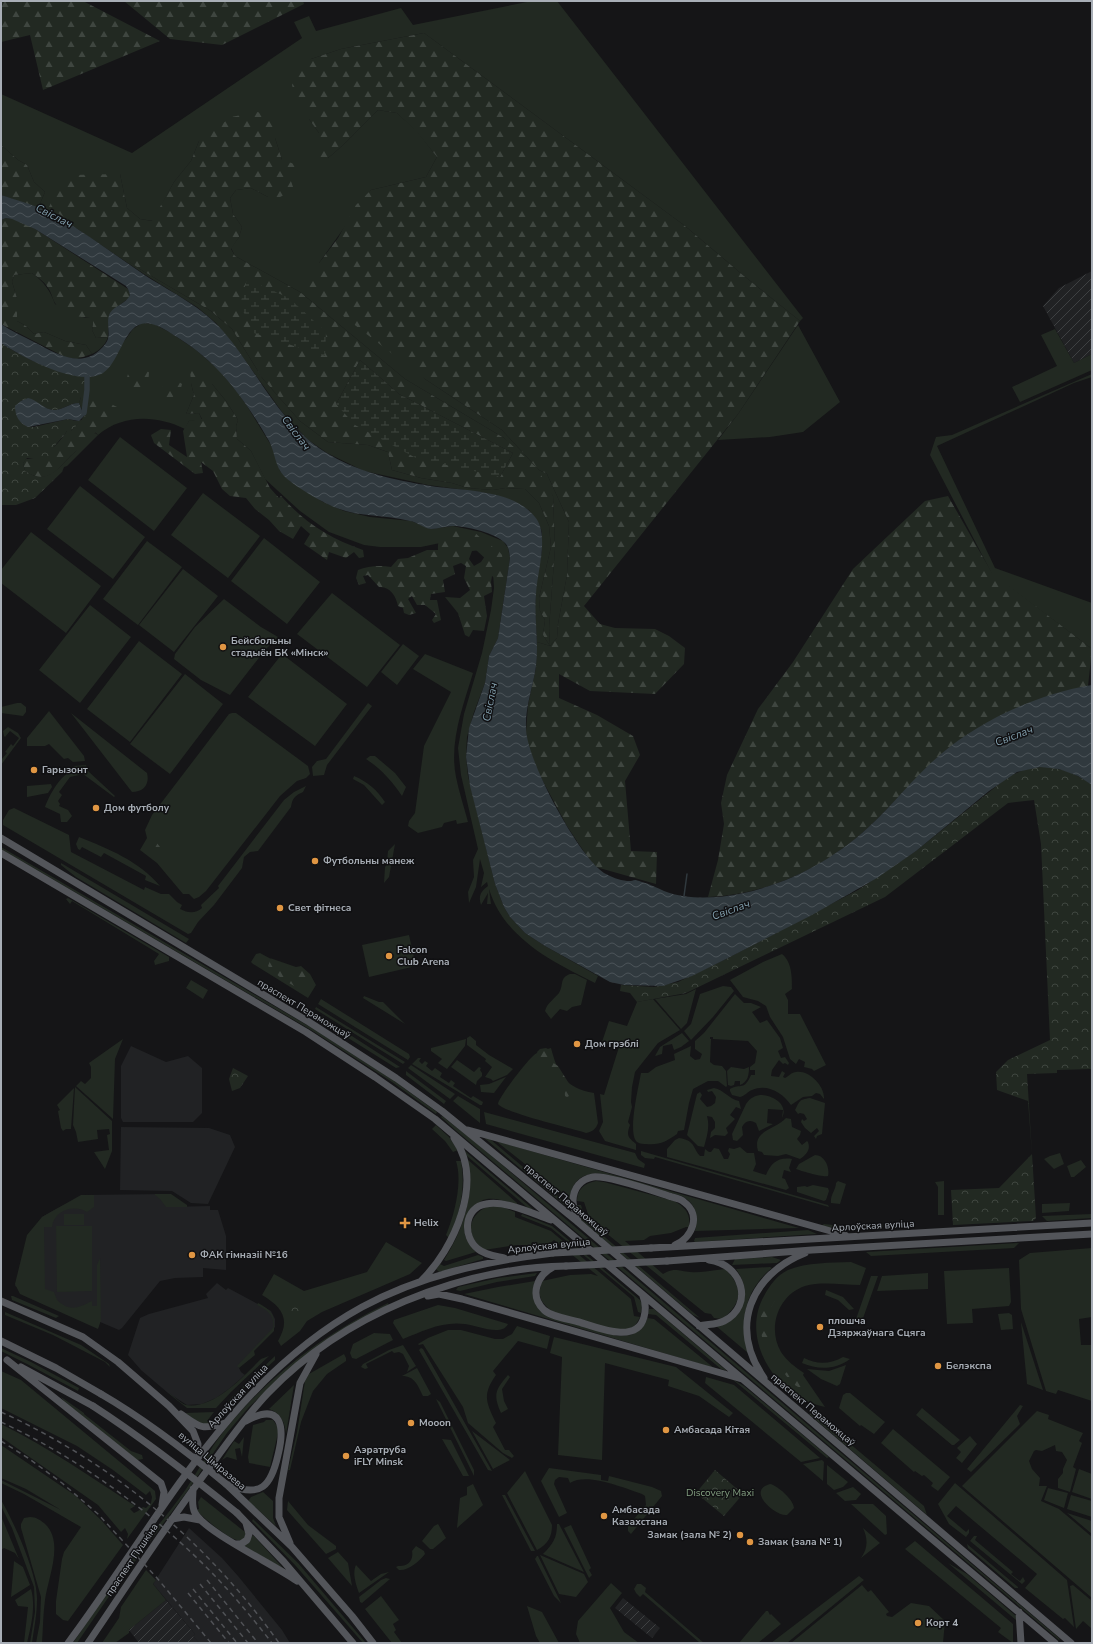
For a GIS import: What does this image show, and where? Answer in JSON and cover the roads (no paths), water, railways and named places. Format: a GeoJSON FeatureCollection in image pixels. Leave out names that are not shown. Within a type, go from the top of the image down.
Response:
{"type":"FeatureCollection","features":[{"type":"Feature","properties":{"kind":"main road","name":"праспект Пераможцаў"},"geometry":{"type":"LineString","coordinates":[[1,838],[309,1022],[396,1078],[466,1130],[578,1222],[1072,1643]]}},
{"type":"Feature","properties":{"kind":"main road","name":"праспект Пераможцаў"},"geometry":{"type":"LineString","coordinates":[[1,853],[306,1032],[404,1096],[448,1130],[643,1296],[745,1380],[911,1523],[1055,1643]]}},
{"type":"Feature","properties":{"kind":"main road"},"geometry":{"type":"LineString","coordinates":[[420,1282],[436,1266],[450,1243],[457,1229],[463,1207],[466,1175],[465,1163],[458,1143],[448,1130]]}},
{"type":"Feature","properties":{"kind":"main road"},"geometry":{"type":"LineString","coordinates":[[466,1130],[851,1237]]}},
{"type":"Feature","properties":{"kind":"main road"},"geometry":{"type":"LineString","coordinates":[[578,1222],[573,1203],[576,1188],[579,1184],[589,1178],[602,1177],[672,1196],[688,1205],[693,1215],[692,1231],[681,1242],[671,1247]]}},
{"type":"Feature","properties":{"kind":"main road"},"geometry":{"type":"LineString","coordinates":[[512,1259],[487,1254],[473,1244],[469,1237],[467,1226],[468,1219],[474,1209],[486,1204],[501,1204],[554,1221]]}},
{"type":"Feature","properties":{"kind":"main road","name":"Арлоўская вуліца"},"geometry":{"type":"LineString","coordinates":[[162,1507],[225,1423],[266,1377],[315,1337],[362,1308],[420,1282],[456,1271],[512,1259],[553,1253],[1092,1224]]}},
{"type":"Feature","properties":{"kind":"main road"},"geometry":{"type":"LineString","coordinates":[[949,1232],[950,1243]]}},
{"type":"Feature","properties":{"kind":"main road","name":"Арлоўская вуліца"},"geometry":{"type":"LineString","coordinates":[[210,1466],[241,1424],[268,1392],[320,1349],[378,1313],[447,1286],[487,1275],[520,1268],[667,1261],[812,1250],[1092,1234]]}},
{"type":"Feature","properties":{"kind":"main road"},"geometry":{"type":"LineString","coordinates":[[770,1386],[757,1366],[750,1348],[747,1324],[750,1305],[760,1285],[772,1272],[793,1258],[812,1250]]}},
{"type":"Feature","properties":{"kind":"main road"},"geometry":{"type":"LineString","coordinates":[[697,1259],[713,1260],[728,1266],[735,1273],[742,1292],[736,1309],[724,1321],[699,1326]]}},
{"type":"Feature","properties":{"kind":"main road"},"geometry":{"type":"LineString","coordinates":[[555,1266],[546,1270],[540,1278],[535,1290],[537,1301],[540,1306],[550,1314],[614,1332],[631,1331],[643,1321],[646,1303],[643,1296]]}},
{"type":"Feature","properties":{"kind":"main road"},"geometry":{"type":"LineString","coordinates":[[413,1299],[439,1294],[452,1296],[745,1380]]}},
{"type":"Feature","properties":{"kind":"main road"},"geometry":{"type":"LineString","coordinates":[[1,1301],[83,1337],[118,1362],[169,1406],[193,1431],[198,1444],[196,1460]]}},
{"type":"Feature","properties":{"kind":"main road","name":"вуліца Ціміразева"},"geometry":{"type":"LineString","coordinates":[[1,1341],[56,1368],[101,1394],[133,1413],[177,1444],[226,1484],[292,1547],[352,1616],[373,1643]]}},
{"type":"Feature","properties":{"kind":"main road"},"geometry":{"type":"LineString","coordinates":[[292,1547],[279,1517],[279,1498],[300,1384],[308,1367],[320,1349]]}},
{"type":"Feature","properties":{"kind":"main road"},"geometry":{"type":"LineString","coordinates":[[4,1359],[93,1406],[131,1430],[237,1513],[309,1591],[353,1643]]}},
{"type":"Feature","properties":{"kind":"main road"},"geometry":{"type":"LineString","coordinates":[[4,1359],[161,1483],[164,1492],[162,1507]]}},
{"type":"Feature","properties":{"kind":"main road"},"geometry":{"type":"LineString","coordinates":[[169,1406],[199,1426],[209,1428],[225,1423]]}},
{"type":"Feature","properties":{"kind":"main road"},"geometry":{"type":"LineString","coordinates":[[226,1484],[242,1490],[255,1490],[264,1485],[274,1472],[282,1439],[281,1424],[275,1417],[259,1414],[241,1424]]}},
{"type":"Feature","properties":{"kind":"main road","name":"праспект Пушкіна"},"geometry":{"type":"LineString","coordinates":[[88,1643],[172,1519],[210,1466]]}},
{"type":"Feature","properties":{"kind":"main road"},"geometry":{"type":"LineString","coordinates":[[193,1489],[193,1507],[200,1520]]}},
{"type":"Feature","properties":{"kind":"main road","name":"праспект Пушкіна"},"geometry":{"type":"LineString","coordinates":[[68,1643],[162,1507]]}},
{"type":"Feature","properties":{"kind":"main road"},"geometry":{"type":"LineString","coordinates":[[172,1519],[184,1517],[200,1520],[236,1544],[287,1574],[309,1591]]}},
{"type":"Feature","properties":{"kind":"main road"},"geometry":{"type":"LineString","coordinates":[[236,1544],[244,1542],[248,1537],[248,1528],[244,1519]]}},
{"type":"Feature","properties":{"kind":"main road"},"geometry":{"type":"LineString","coordinates":[[1019,1612],[1021,1643]]}},
{"type":"Feature","properties":{"kind":"water","name":"Свіслач"},"geometry":{"type":"Polygon","coordinates":[[[1,195],[35,206],[59,218],[146,276],[187,301],[215,322],[236,347],[282,412],[295,427],[325,452],[350,465],[390,478],[431,486],[501,496],[526,508],[535,517],[541,530],[542,546],[536,594],[536,666],[526,720],[528,742],[555,806],[581,848],[593,863],[604,873],[624,881],[637,880],[678,895],[698,897],[719,897],[741,894],[783,881],[822,862],[841,850],[874,822],[932,762],[957,741],[993,719],[1012,710],[1052,695],[1092,685],[1092,785],[1078,776],[1059,769],[1040,767],[1017,772],[989,791],[916,851],[877,878],[812,915],[692,976],[663,986],[624,985],[610,982],[545,946],[525,933],[510,917],[504,907],[495,884],[470,786],[466,757],[469,728],[485,683],[489,656],[498,638],[510,558],[509,550],[506,545],[501,539],[495,536],[465,527],[447,526],[431,529],[413,522],[391,517],[353,513],[334,507],[308,493],[288,480],[281,472],[269,441],[231,384],[208,360],[171,333],[158,326],[145,323],[137,326],[130,332],[110,367],[103,373],[93,377],[80,377],[51,369],[22,356],[1,343],[1,324],[61,355],[80,359],[89,357],[98,352],[108,340],[108,321],[110,313],[130,295],[126,286],[35,229],[12,219],[6,218],[1,220],[1,195]]]}},
{"type":"Feature","properties":{"kind":"water"},"geometry":{"type":"Polygon","coordinates":[[[28,398],[50,410],[60,409],[79,403],[84,416],[79,421],[68,419],[28,427],[18,419],[15,406],[28,398]]]}},
{"type":"Feature","properties":{"kind":"waterway"},"geometry":{"type":"LineString","coordinates":[[84,413],[87,377]]}},
{"type":"Feature","properties":{"kind":"waterway"},"geometry":{"type":"LineString","coordinates":[[684,896],[687,874]]}},
{"type":"Feature","properties":{"kind":"railway"},"geometry":{"type":"LineString","coordinates":[[1,1412],[42,1432],[82,1456],[119,1481],[155,1509],[189,1539],[221,1572],[251,1606],[279,1643]]}},
{"type":"Feature","properties":{"kind":"railway"},"geometry":{"type":"LineString","coordinates":[[1,1422],[87,1470],[141,1509],[192,1553],[215,1576],[272,1643]]}},
{"type":"Feature","properties":{"kind":"railway"},"geometry":{"type":"LineString","coordinates":[[1,1441],[28,1458],[62,1483],[98,1514],[157,1578],[211,1643]]}},
{"type":"Feature","properties":{"kind":"railway"},"geometry":{"type":"LineString","coordinates":[[207,1580],[258,1643]]}},
{"type":"Feature","properties":{"kind":"railway"},"geometry":{"type":"LineString","coordinates":[[200,1584],[248,1643]]}},
{"type":"Feature","properties":{"kind":"railway"},"geometry":{"type":"LineString","coordinates":[[193,1589],[237,1643]]}},
{"type":"Feature","properties":{"kind":"railway"},"geometry":{"type":"LineString","coordinates":[[188,1593],[229,1643]]}},
{"type":"Feature","properties":{"kind":"place","name":"Бейсбольны стадыён БК «Мінск»"},"geometry":{"type":"Point","coordinates":[223,647]}},
{"type":"Feature","properties":{"kind":"place","name":"Гарызонт"},"geometry":{"type":"Point","coordinates":[34,770]}},
{"type":"Feature","properties":{"kind":"place","name":"Дом футболу"},"geometry":{"type":"Point","coordinates":[96,808]}},
{"type":"Feature","properties":{"kind":"place","name":"Футбольны манеж"},"geometry":{"type":"Point","coordinates":[315,861]}},
{"type":"Feature","properties":{"kind":"place","name":"Свет фітнеса"},"geometry":{"type":"Point","coordinates":[280,908]}},
{"type":"Feature","properties":{"kind":"place","name":"Falcon Club Arena"},"geometry":{"type":"Point","coordinates":[389,956]}},
{"type":"Feature","properties":{"kind":"place","name":"Дом грэблі"},"geometry":{"type":"Point","coordinates":[577,1044]}},
{"type":"Feature","properties":{"kind":"place","name":"Helix"},"geometry":{"type":"Point","coordinates":[405,1223]}},
{"type":"Feature","properties":{"kind":"place","name":"ФАК гімназіі №16"},"geometry":{"type":"Point","coordinates":[192,1255]}},
{"type":"Feature","properties":{"kind":"place","name":"плошча Дзяржаўнага Сцяга"},"geometry":{"type":"Point","coordinates":[820,1327]}},
{"type":"Feature","properties":{"kind":"place","name":"Белэкспа"},"geometry":{"type":"Point","coordinates":[938,1366]}},
{"type":"Feature","properties":{"kind":"place","name":"Mooon"},"geometry":{"type":"Point","coordinates":[411,1423]}},
{"type":"Feature","properties":{"kind":"place","name":"Амбасада Кітая"},"geometry":{"type":"Point","coordinates":[666,1430]}},
{"type":"Feature","properties":{"kind":"place","name":"Аэратруба iFLY Minsk"},"geometry":{"type":"Point","coordinates":[346,1456]}},
{"type":"Feature","properties":{"kind":"place","name":"Амбасада Казахстана"},"geometry":{"type":"Point","coordinates":[604,1516]}},
{"type":"Feature","properties":{"kind":"place","name":"Замак (зала № 2)"},"geometry":{"type":"Point","coordinates":[740,1535]}},
{"type":"Feature","properties":{"kind":"place","name":"Замак (зала № 1)"},"geometry":{"type":"Point","coordinates":[750,1542]}},
{"type":"Feature","properties":{"kind":"place","name":"Корт 4"},"geometry":{"type":"Point","coordinates":[918,1623]}},
{"type":"Feature","properties":{"kind":"park label","name":"Discovery Maxi"},"geometry":{"type":"Point","coordinates":[720,1493]}}]}
